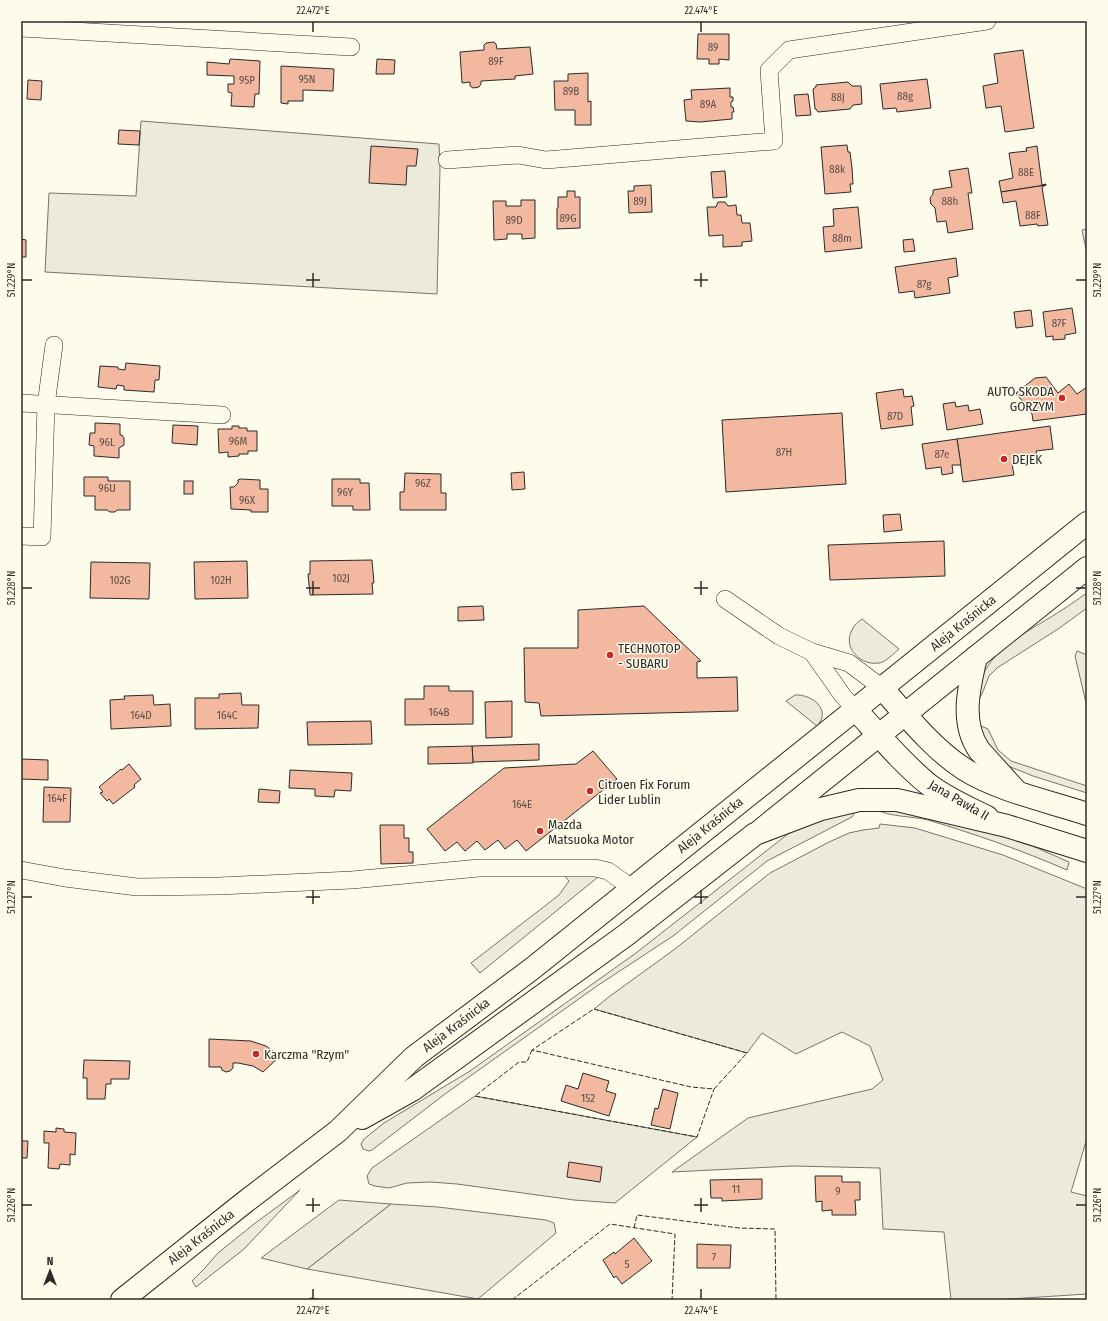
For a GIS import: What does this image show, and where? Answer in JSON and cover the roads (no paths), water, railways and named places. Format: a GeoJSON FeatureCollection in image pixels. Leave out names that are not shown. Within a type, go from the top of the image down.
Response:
{"type":"FeatureCollection","features":[{"type":"Feature","properties":{"kind":"main road","name":"Aleja Kraśnicka"},"geometry":{"type":"LineString","coordinates":[[122,1300],[245,1202],[338,1131],[414,1057],[533,968],[1087,523]]}},
{"type":"Feature","properties":{"kind":"main road","name":"Aleja Kraśnicka"},"geometry":{"type":"LineString","coordinates":[[338,1131],[412,1090],[626,935],[755,834],[1087,568]]}},
{"type":"Feature","properties":{"kind":"main road"},"geometry":{"type":"LineString","coordinates":[[976,657],[968,696],[971,733],[979,750],[1017,792]]}},
{"type":"Feature","properties":{"kind":"main road"},"geometry":{"type":"LineString","coordinates":[[882,688],[934,744],[964,769],[978,777],[1017,792],[1087,814]]}},
{"type":"Feature","properties":{"kind":"main road","name":"Jana Pawła II"},"geometry":{"type":"LineString","coordinates":[[855,709],[878,735],[928,783],[964,806],[1007,826],[1087,851]]}},
{"type":"Feature","properties":{"kind":"main road"},"geometry":{"type":"LineString","coordinates":[[755,834],[821,809],[847,802],[871,799],[897,800],[1007,826]]}},
{"type":"Feature","properties":{"kind":"street"},"geometry":{"type":"LineString","coordinates":[[447,160],[518,155],[546,160],[774,141],[769,70],[789,50],[987,21]]}},
{"type":"Feature","properties":{"kind":"street"},"geometry":{"type":"LineString","coordinates":[[21,28],[351,47]]}},
{"type":"Feature","properties":{"kind":"street"},"geometry":{"type":"LineString","coordinates":[[21,536],[42,537],[46,405],[54,345]]}},
{"type":"Feature","properties":{"kind":"street"},"geometry":{"type":"LineString","coordinates":[[21,403],[222,415]]}},
{"type":"Feature","properties":{"kind":"street"},"geometry":{"type":"LineString","coordinates":[[726,599],[779,636],[812,652],[850,663],[882,688]]}},
{"type":"Feature","properties":{"kind":"street"},"geometry":{"type":"LineString","coordinates":[[812,652],[843,696],[855,709]]}},
{"type":"Feature","properties":{"kind":"street"},"geometry":{"type":"LineString","coordinates":[[21,870],[65,878],[137,887],[219,886],[352,880],[479,868],[595,868],[608,871],[632,888]]}},
{"type":"Feature","properties":{"kind":"place","name":"AUTO SKODA GORZYM"},"geometry":{"type":"Point","coordinates":[1062,398]}},
{"type":"Feature","properties":{"kind":"place","name":"DEJEK"},"geometry":{"type":"Point","coordinates":[1004,459]}},
{"type":"Feature","properties":{"kind":"place","name":"TECHNOTOP - SUBARU"},"geometry":{"type":"Point","coordinates":[610,655]}},
{"type":"Feature","properties":{"kind":"place","name":"Citroen Fix Forum Lider Lublin"},"geometry":{"type":"Point","coordinates":[590,791]}},
{"type":"Feature","properties":{"kind":"place","name":"Mazda Matsuoka Motor"},"geometry":{"type":"Point","coordinates":[540,831]}},
{"type":"Feature","properties":{"kind":"place","name":"Karczma \"Rzym\""},"geometry":{"type":"Point","coordinates":[256,1054]}}]}
